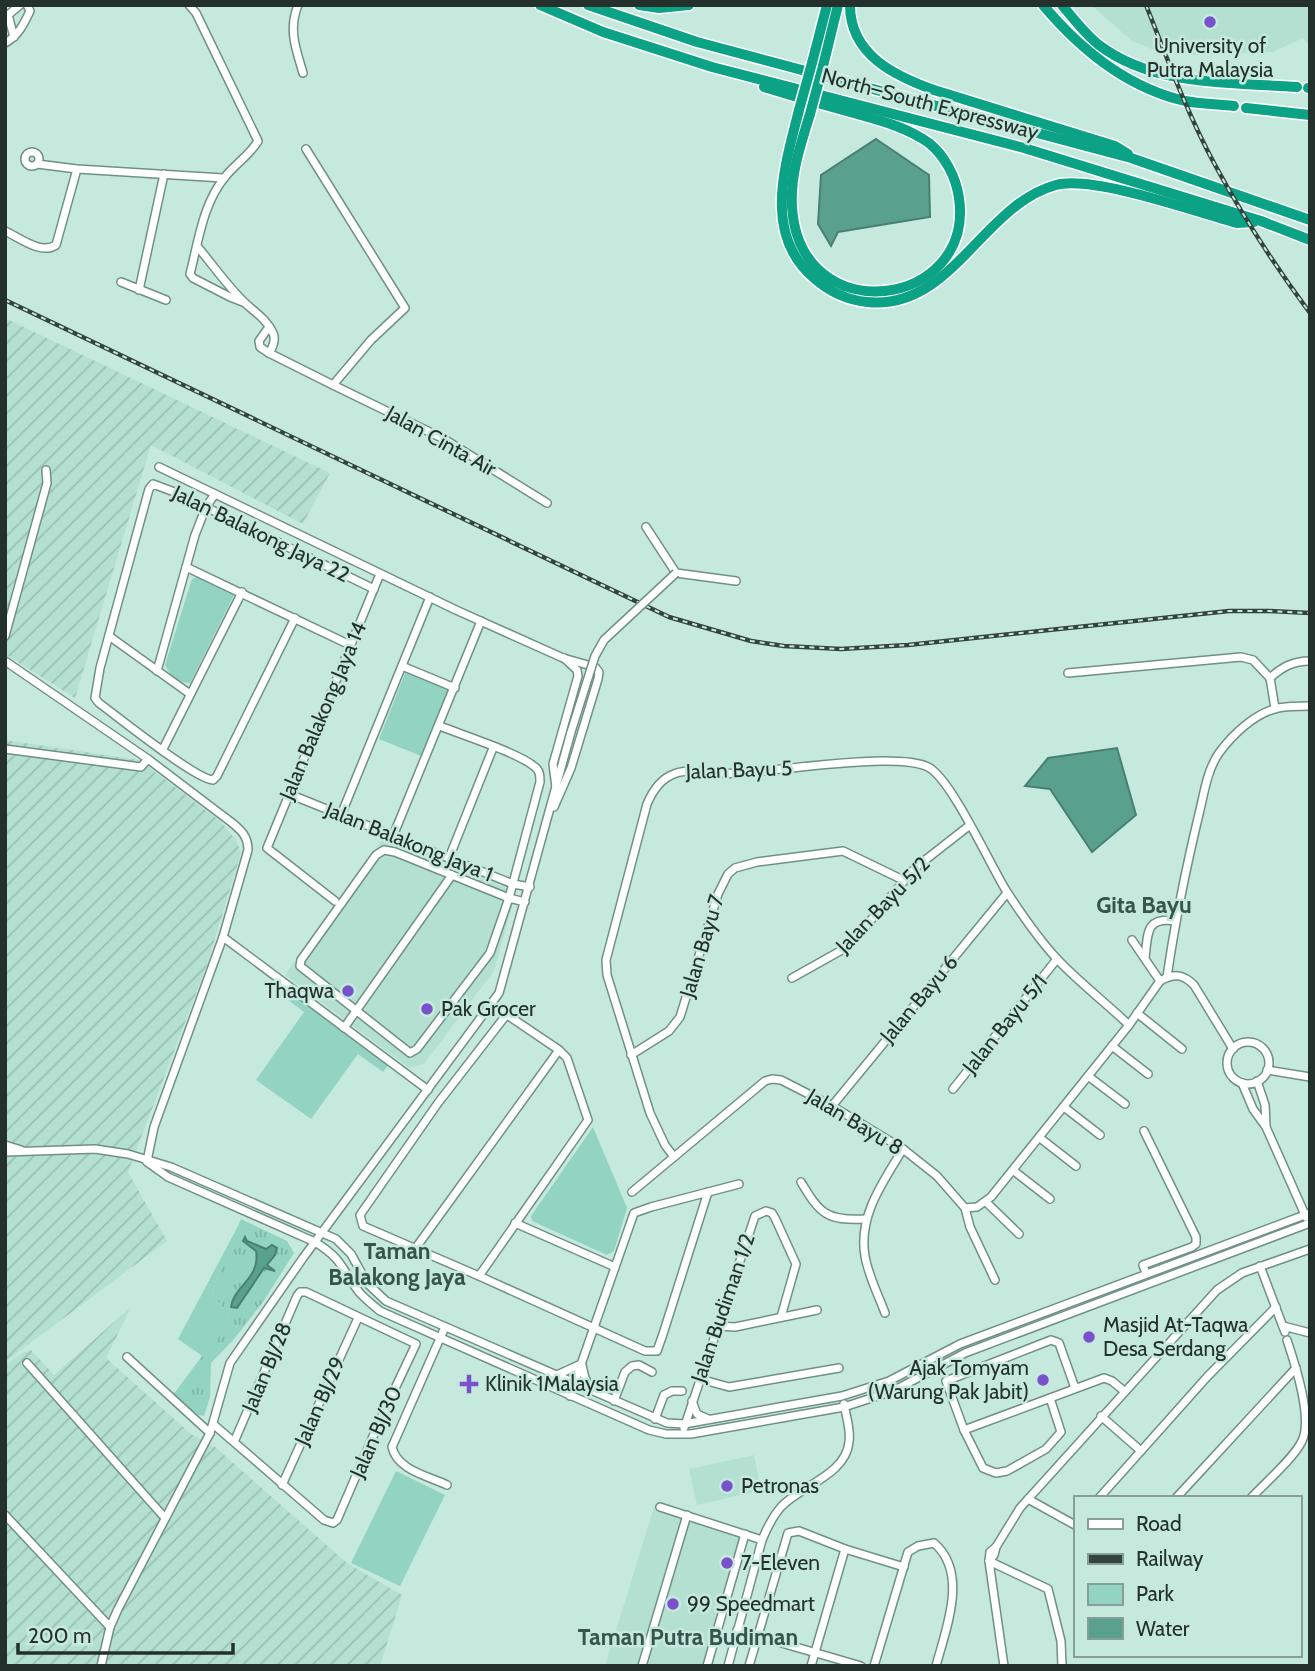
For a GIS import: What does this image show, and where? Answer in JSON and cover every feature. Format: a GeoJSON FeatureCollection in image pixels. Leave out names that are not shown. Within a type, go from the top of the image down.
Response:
{"type":"FeatureCollection","features":[{"type":"Feature","properties":{"kind":"highway","name":"North–South Expressway"},"geometry":{"type":"LineString","coordinates":[[540,5],[603,32],[712,67],[1024,148],[1261,221],[1310,240]]}},
{"type":"Feature","properties":{"kind":"highway","name":"North–South Expressway"},"geometry":{"type":"LineString","coordinates":[[588,5],[698,42],[1132,158],[1310,220]]}},
{"type":"Feature","properties":{"kind":"highway"},"geometry":{"type":"LineString","coordinates":[[639,5],[659,8],[689,5]]}},
{"type":"Feature","properties":{"kind":"highway"},"geometry":{"type":"LineString","coordinates":[[817,65],[827,5]]}},
{"type":"Feature","properties":{"kind":"highway"},"geometry":{"type":"LineString","coordinates":[[838,5],[783,177],[780,198],[786,236],[800,264],[811,276],[840,296],[879,304],[915,295],[948,272],[1028,196],[1059,184],[1088,183],[1237,223],[1261,221]]}},
{"type":"Feature","properties":{"kind":"highway"},"geometry":{"type":"LineString","coordinates":[[850,5],[859,38],[876,61],[887,70],[934,90],[1115,146],[1126,151],[1132,158]]}},
{"type":"Feature","properties":{"kind":"highway"},"geometry":{"type":"LineString","coordinates":[[1043,5],[1090,54],[1132,81],[1185,101],[1310,115]]}},
{"type":"Feature","properties":{"kind":"highway"},"geometry":{"type":"LineString","coordinates":[[1062,5],[1099,44],[1141,68],[1188,79],[1305,88]]}},
{"type":"Feature","properties":{"kind":"highway"},"geometry":{"type":"LineString","coordinates":[[712,67],[726,77],[892,124],[931,145],[952,174],[960,215],[953,242],[946,254],[923,277],[895,290],[881,293],[855,290],[830,279],[807,257],[794,226],[792,206],[794,169],[804,112]]}},
{"type":"Feature","properties":{"kind":"street"},"geometry":{"type":"LineString","coordinates":[[14,37],[8,15],[20,5]]}},
{"type":"Feature","properties":{"kind":"street"},"geometry":{"type":"LineString","coordinates":[[5,43],[14,37],[30,11],[27,5]]}},
{"type":"Feature","properties":{"kind":"street"},"geometry":{"type":"LineString","coordinates":[[189,5],[196,13],[258,141],[223,178],[207,209],[191,276],[244,302]]}},
{"type":"Feature","properties":{"kind":"street"},"geometry":{"type":"LineString","coordinates":[[298,5],[292,22],[292,34],[303,73]]}},
{"type":"Feature","properties":{"kind":"street"},"geometry":{"type":"LineString","coordinates":[[306,149],[405,308],[371,340],[333,385]]}},
{"type":"Feature","properties":{"kind":"street"},"geometry":{"type":"LineString","coordinates":[[37,164],[223,178]]}},
{"type":"Feature","properties":{"kind":"street"},"geometry":{"type":"LineString","coordinates":[[5,230],[42,249],[57,245],[76,169]]}},
{"type":"Feature","properties":{"kind":"street"},"geometry":{"type":"LineString","coordinates":[[139,290],[164,174]]}},
{"type":"Feature","properties":{"kind":"street"},"geometry":{"type":"LineString","coordinates":[[197,246],[244,302],[256,311],[269,327],[274,334],[275,341],[269,353],[260,347],[259,341],[269,327]]}},
{"type":"Feature","properties":{"kind":"street"},"geometry":{"type":"LineString","coordinates":[[121,282],[166,300]]}},
{"type":"Feature","properties":{"kind":"street","name":"Jalan Cinta Air"},"geometry":{"type":"LineString","coordinates":[[269,353],[444,439],[547,503]]}},
{"type":"Feature","properties":{"kind":"street"},"geometry":{"type":"LineString","coordinates":[[159,467],[481,621],[564,658],[595,667],[599,671],[571,768],[551,812]]}},
{"type":"Feature","properties":{"kind":"street"},"geometry":{"type":"LineString","coordinates":[[5,636],[47,483],[46,470]]}},
{"type":"Feature","properties":{"kind":"street","name":"Jalan Balakong Jaya 22"},"geometry":{"type":"LineString","coordinates":[[163,749],[99,703],[95,692],[149,489],[153,484],[160,485],[374,589]]}},
{"type":"Feature","properties":{"kind":"street"},"geometry":{"type":"LineString","coordinates":[[157,671],[205,507],[215,494]]}},
{"type":"Feature","properties":{"kind":"street"},"geometry":{"type":"LineString","coordinates":[[646,527],[676,573],[736,582]]}},
{"type":"Feature","properties":{"kind":"street"},"geometry":{"type":"LineString","coordinates":[[186,567],[350,645]]}},
{"type":"Feature","properties":{"kind":"street"},"geometry":{"type":"LineString","coordinates":[[102,1666],[110,1627],[213,1424],[230,1363],[315,1242],[499,993],[571,732],[595,656],[604,640],[676,573]]}},
{"type":"Feature","properties":{"kind":"street","name":"Jalan Balakong Jaya 14"},"geometry":{"type":"LineString","coordinates":[[335,901],[267,848],[380,574]]}},
{"type":"Feature","properties":{"kind":"street"},"geometry":{"type":"LineString","coordinates":[[242,592],[163,749],[207,780],[213,780],[217,776],[295,618]]}},
{"type":"Feature","properties":{"kind":"street"},"geometry":{"type":"LineString","coordinates":[[341,814],[430,597]]}},
{"type":"Feature","properties":{"kind":"street"},"geometry":{"type":"LineString","coordinates":[[393,836],[481,621]]}},
{"type":"Feature","properties":{"kind":"street"},"geometry":{"type":"LineString","coordinates":[[109,636],[190,694]]}},
{"type":"Feature","properties":{"kind":"street"},"geometry":{"type":"LineString","coordinates":[[1068,673],[1241,657],[1253,660],[1270,678],[1275,708]]}},
{"type":"Feature","properties":{"kind":"street"},"geometry":{"type":"LineString","coordinates":[[556,789],[553,764],[578,676],[577,670],[564,658]]}},
{"type":"Feature","properties":{"kind":"street"},"geometry":{"type":"LineString","coordinates":[[5,661],[148,759],[242,831],[248,841],[248,850],[223,937],[154,1127],[147,1161]]}},
{"type":"Feature","properties":{"kind":"street"},"geometry":{"type":"LineString","coordinates":[[1270,678],[1294,662],[1310,661]]}},
{"type":"Feature","properties":{"kind":"street"},"geometry":{"type":"LineString","coordinates":[[402,666],[455,688]]}},
{"type":"Feature","properties":{"kind":"street"},"geometry":{"type":"LineString","coordinates":[[965,1208],[971,1209],[986,1202],[1014,1171],[1164,979],[1209,775],[1217,755],[1234,735],[1254,719],[1275,708],[1310,706]]}},
{"type":"Feature","properties":{"kind":"street"},"geometry":{"type":"LineString","coordinates":[[440,726],[536,768],[540,774],[513,884],[509,898],[490,953],[414,1052],[410,1053],[300,966],[301,960],[376,855],[384,850],[395,852],[509,898],[525,902]]}},
{"type":"Feature","properties":{"kind":"street"},"geometry":{"type":"LineString","coordinates":[[449,858],[493,748]]}},
{"type":"Feature","properties":{"kind":"street"},"geometry":{"type":"LineString","coordinates":[[5,749],[141,767],[148,759]]}},
{"type":"Feature","properties":{"kind":"street","name":"Jalan Bayu 5"},"geometry":{"type":"LineString","coordinates":[[674,1157],[658,1133],[631,1055],[610,990],[606,960],[647,804],[652,791],[669,774],[696,771],[737,774],[883,761],[927,766],[940,777],[1007,893],[1057,959],[1129,1025]]}},
{"type":"Feature","properties":{"kind":"street","name":"Jalan Balakong Jaya 1"},"geometry":{"type":"LineString","coordinates":[[289,794],[513,884],[530,887]]}},
{"type":"Feature","properties":{"kind":"street","name":"Jalan Bayu 5/2"},"geometry":{"type":"LineString","coordinates":[[792,978],[849,946],[922,861],[970,825]]}},
{"type":"Feature","properties":{"kind":"street","name":"Jalan Bayu 7"},"geometry":{"type":"LineString","coordinates":[[631,1055],[669,1031],[680,1017],[718,894],[728,874],[735,868],[757,862],[843,851],[903,880]]}},
{"type":"Feature","properties":{"kind":"street"},"geometry":{"type":"LineString","coordinates":[[344,1028],[452,875]]}},
{"type":"Feature","properties":{"kind":"street","name":"Jalan Bayu 6"},"geometry":{"type":"LineString","coordinates":[[832,1106],[1007,893]]}},
{"type":"Feature","properties":{"kind":"street"},"geometry":{"type":"LineString","coordinates":[[1144,958],[1150,928],[1155,921],[1175,921]]}},
{"type":"Feature","properties":{"kind":"street"},"geometry":{"type":"LineString","coordinates":[[223,937],[428,1090]]}},
{"type":"Feature","properties":{"kind":"street"},"geometry":{"type":"LineString","coordinates":[[1132,940],[1144,958],[1164,979]]}},
{"type":"Feature","properties":{"kind":"street","name":"Jalan Bayu 5/1"},"geometry":{"type":"LineString","coordinates":[[953,1089],[1057,959]]}},
{"type":"Feature","properties":{"kind":"street"},"geometry":{"type":"LineString","coordinates":[[1164,979],[1176,975],[1185,976],[1194,985],[1233,1049]]}},
{"type":"Feature","properties":{"kind":"street"},"geometry":{"type":"LineString","coordinates":[[479,1276],[588,1120],[567,1058],[492,1004]]}},
{"type":"Feature","properties":{"kind":"street"},"geometry":{"type":"LineString","coordinates":[[1138,1013],[1182,1049]]}},
{"type":"Feature","properties":{"kind":"street"},"geometry":{"type":"LineString","coordinates":[[506,1014],[438,1103],[360,1215],[363,1226],[645,1351],[657,1350],[708,1192]]}},
{"type":"Feature","properties":{"kind":"street"},"geometry":{"type":"LineString","coordinates":[[147,1161],[167,1177],[315,1242],[340,1260],[359,1292],[380,1311],[649,1430],[683,1435],[844,1407],[907,1385],[965,1353],[1309,1224],[1307,1214],[1266,1127],[1253,1109],[1242,1083],[1232,1076],[1227,1065],[1227,1059],[1233,1049],[1248,1043],[1259,1046],[1267,1056],[1267,1070],[1258,1081],[1242,1083]]}},
{"type":"Feature","properties":{"kind":"street"},"geometry":{"type":"LineString","coordinates":[[1112,1046],[1148,1074]]}},
{"type":"Feature","properties":{"kind":"street"},"geometry":{"type":"LineString","coordinates":[[415,1249],[559,1050]]}},
{"type":"Feature","properties":{"kind":"street"},"geometry":{"type":"LineString","coordinates":[[1267,1070],[1310,1077]]}},
{"type":"Feature","properties":{"kind":"street"},"geometry":{"type":"LineString","coordinates":[[1088,1076],[1125,1104]]}},
{"type":"Feature","properties":{"kind":"street","name":"Jalan Bayu 8"},"geometry":{"type":"LineString","coordinates":[[674,1157],[765,1082],[772,1079],[781,1080],[832,1106],[903,1149],[937,1176],[965,1208],[970,1227],[995,1280]]}},
{"type":"Feature","properties":{"kind":"street"},"geometry":{"type":"LineString","coordinates":[[1258,1081],[1265,1105],[1266,1127]]}},
{"type":"Feature","properties":{"kind":"street"},"geometry":{"type":"LineString","coordinates":[[1064,1107],[1100,1135]]}},
{"type":"Feature","properties":{"kind":"street"},"geometry":{"type":"LineString","coordinates":[[1144,1132],[1196,1237],[1196,1244],[1192,1247],[1143,1265],[1146,1273]]}},
{"type":"Feature","properties":{"kind":"street"},"geometry":{"type":"LineString","coordinates":[[1040,1138],[1076,1166]]}},
{"type":"Feature","properties":{"kind":"street"},"geometry":{"type":"LineString","coordinates":[[5,1145],[22,1150]]}},
{"type":"Feature","properties":{"kind":"street"},"geometry":{"type":"LineString","coordinates":[[5,1152],[95,1149],[128,1154],[171,1167],[323,1232],[345,1247],[367,1283],[386,1301],[655,1419],[684,1424],[842,1396],[902,1376],[960,1345],[1020,1321],[1307,1214]]}},
{"type":"Feature","properties":{"kind":"street"},"geometry":{"type":"LineString","coordinates":[[885,1313],[864,1255],[865,1219],[903,1149]]}},
{"type":"Feature","properties":{"kind":"street"},"geometry":{"type":"LineString","coordinates":[[632,1192],[674,1157]]}},
{"type":"Feature","properties":{"kind":"street"},"geometry":{"type":"LineString","coordinates":[[1014,1171],[1050,1199]]}},
{"type":"Feature","properties":{"kind":"street"},"geometry":{"type":"LineString","coordinates":[[801,1182],[825,1215],[839,1219],[865,1219]]}},
{"type":"Feature","properties":{"kind":"street"},"geometry":{"type":"LineString","coordinates":[[570,1396],[634,1213],[739,1184]]}},
{"type":"Feature","properties":{"kind":"street"},"geometry":{"type":"LineString","coordinates":[[986,1202],[1019,1234]]}},
{"type":"Feature","properties":{"kind":"street","name":"Jalan Budiman 1/2"},"geometry":{"type":"LineString","coordinates":[[683,1435],[684,1424],[755,1216],[766,1211],[772,1213],[796,1264],[781,1317]]}},
{"type":"Feature","properties":{"kind":"street"},"geometry":{"type":"LineString","coordinates":[[515,1223],[615,1267]]}},
{"type":"Feature","properties":{"kind":"street"},"geometry":{"type":"LineString","coordinates":[[1004,1666],[989,1561],[990,1552],[996,1547],[1020,1507],[1217,1290],[1242,1273],[1310,1249]]}},
{"type":"Feature","properties":{"kind":"street"},"geometry":{"type":"LineString","coordinates":[[1261,1266],[1284,1329],[1310,1333]]}},
{"type":"Feature","properties":{"kind":"street","name":"Jalan BJ/28"},"geometry":{"type":"LineString","coordinates":[[234,1442],[300,1292],[306,1292],[358,1318]]}},
{"type":"Feature","properties":{"kind":"street"},"geometry":{"type":"LineString","coordinates":[[1101,1496],[1207,1377],[1276,1307]]}},
{"type":"Feature","properties":{"kind":"street"},"geometry":{"type":"LineString","coordinates":[[718,1326],[735,1327],[817,1310]]}},
{"type":"Feature","properties":{"kind":"street","name":"Jalan BJ/30"},"geometry":{"type":"LineString","coordinates":[[282,1485],[324,1520],[329,1523],[337,1520],[416,1344],[358,1318]]}},
{"type":"Feature","properties":{"kind":"street","name":"Jalan BJ/29"},"geometry":{"type":"LineString","coordinates":[[282,1485],[358,1318]]}},
{"type":"Feature","properties":{"kind":"street"},"geometry":{"type":"LineString","coordinates":[[1020,1321],[1030,1347]]}},
{"type":"Feature","properties":{"kind":"street"},"geometry":{"type":"LineString","coordinates":[[444,1327],[392,1447],[394,1457],[404,1465],[447,1485]]}},
{"type":"Feature","properties":{"kind":"street"},"geometry":{"type":"LineString","coordinates":[[1050,1398],[1061,1432],[1046,1449],[1007,1471],[996,1473],[983,1468],[964,1430],[946,1381],[1051,1340],[1059,1343],[1075,1388]]}},
{"type":"Feature","properties":{"kind":"street"},"geometry":{"type":"LineString","coordinates":[[1253,1496],[1298,1448],[1305,1433],[1302,1386],[1287,1340]]}},
{"type":"Feature","properties":{"kind":"street"},"geometry":{"type":"LineString","coordinates":[[127,1357],[209,1433]]}},
{"type":"Feature","properties":{"kind":"street"},"geometry":{"type":"LineString","coordinates":[[27,1363],[165,1518]]}},
{"type":"Feature","properties":{"kind":"street"},"geometry":{"type":"LineString","coordinates":[[556,1375],[582,1364]]}},
{"type":"Feature","properties":{"kind":"street"},"geometry":{"type":"LineString","coordinates":[[582,1364],[585,1378],[592,1390]]}},
{"type":"Feature","properties":{"kind":"street"},"geometry":{"type":"LineString","coordinates":[[614,1401],[625,1372],[632,1366],[652,1372]]}},
{"type":"Feature","properties":{"kind":"street"},"geometry":{"type":"LineString","coordinates":[[1178,1496],[1296,1367]]}},
{"type":"Feature","properties":{"kind":"street"},"geometry":{"type":"LineString","coordinates":[[700,1379],[729,1387],[839,1368]]}},
{"type":"Feature","properties":{"kind":"street"},"geometry":{"type":"LineString","coordinates":[[964,1430],[1104,1378],[1124,1391]]}},
{"type":"Feature","properties":{"kind":"street"},"geometry":{"type":"LineString","coordinates":[[655,1419],[664,1395],[672,1391],[682,1391]]}},
{"type":"Feature","properties":{"kind":"street"},"geometry":{"type":"LineString","coordinates":[[728,1666],[768,1524],[781,1507],[832,1470],[841,1460],[850,1440],[842,1396]]}},
{"type":"Feature","properties":{"kind":"street"},"geometry":{"type":"LineString","coordinates":[[692,1401],[697,1414],[709,1420]]}},
{"type":"Feature","properties":{"kind":"street"},"geometry":{"type":"LineString","coordinates":[[1101,1416],[1141,1451]]}},
{"type":"Feature","properties":{"kind":"street"},"geometry":{"type":"LineString","coordinates":[[213,1424],[282,1485]]}},
{"type":"Feature","properties":{"kind":"street"},"geometry":{"type":"LineString","coordinates":[[1028,1499],[1074,1524]]}},
{"type":"Feature","properties":{"kind":"street"},"geometry":{"type":"LineString","coordinates":[[660,1507],[762,1540]]}},
{"type":"Feature","properties":{"kind":"street"},"geometry":{"type":"LineString","coordinates":[[5,1515],[110,1627]]}},
{"type":"Feature","properties":{"kind":"street"},"geometry":{"type":"LineString","coordinates":[[642,1666],[687,1516]]}},
{"type":"Feature","properties":{"kind":"street"},"geometry":{"type":"LineString","coordinates":[[749,1666],[788,1533],[799,1531],[845,1549],[904,1567]]}},
{"type":"Feature","properties":{"kind":"street"},"geometry":{"type":"LineString","coordinates":[[707,1666],[745,1534]]}},
{"type":"Feature","properties":{"kind":"street"},"geometry":{"type":"LineString","coordinates":[[874,1666],[908,1552],[918,1546],[934,1544],[948,1557],[954,1598],[936,1666]]}},
{"type":"Feature","properties":{"kind":"street"},"geometry":{"type":"LineString","coordinates":[[811,1666],[845,1549]]}},
{"type":"Feature","properties":{"kind":"street"},"geometry":{"type":"LineString","coordinates":[[989,1561],[1048,1588],[1061,1641],[1062,1666]]}},
{"type":"Feature","properties":{"kind":"street"},"geometry":{"type":"LineString","coordinates":[[737,1630],[861,1666]]}},
{"type":"Feature","properties":{"kind":"shaded area","name":"University of Putra Malaysia"},"geometry":{"type":"Polygon","coordinates":[[[1091,5],[1310,5],[1310,47],[1303,38],[1273,52],[1189,55],[1172,44],[1154,50],[1132,41],[1091,5]]]}},
{"type":"Feature","properties":{"kind":"shaded area"},"geometry":{"type":"Polygon","coordinates":[[[5,318],[330,473],[303,524],[151,445],[75,698],[5,654],[5,318]]]}},
{"type":"Feature","properties":{"kind":"shaded area"},"geometry":{"type":"Polygon","coordinates":[[[5,740],[139,760],[220,821],[236,840],[241,853],[207,965],[128,1172],[167,1241],[5,1362],[5,740]]]}},
{"type":"Feature","properties":{"kind":"shaded area"},"geometry":{"type":"Polygon","coordinates":[[[382,840],[516,892],[494,971],[424,1064],[409,1068],[285,975],[382,840]]]}},
{"type":"Feature","properties":{"kind":"shaded area"},"geometry":{"type":"Polygon","coordinates":[[[131,1307],[106,1358],[191,1434],[215,1447],[347,1563],[402,1595],[380,1666],[5,1666],[5,1365],[31,1350],[54,1375],[131,1307]]]}},
{"type":"Feature","properties":{"kind":"shaded area"},"geometry":{"type":"Polygon","coordinates":[[[754,1455],[761,1490],[697,1505],[689,1469],[754,1455]]]}},
{"type":"Feature","properties":{"kind":"shaded area"},"geometry":{"type":"Polygon","coordinates":[[[654,1507],[741,1536],[704,1666],[605,1666],[654,1507]]]}},
{"type":"Feature","properties":{"kind":"green space"},"geometry":{"type":"Polygon","coordinates":[[[196,577],[235,593],[190,683],[185,683],[174,678],[165,665],[192,579],[196,577]]]}},
{"type":"Feature","properties":{"kind":"green space"},"geometry":{"type":"Polygon","coordinates":[[[406,671],[449,689],[421,756],[379,739],[406,671]]]}},
{"type":"Feature","properties":{"kind":"green space"},"geometry":{"type":"Polygon","coordinates":[[[288,989],[389,1064],[383,1072],[358,1054],[311,1119],[256,1080],[304,1012],[283,996],[288,989]]]}},
{"type":"Feature","properties":{"kind":"green space"},"geometry":{"type":"Polygon","coordinates":[[[593,1127],[627,1208],[614,1251],[607,1255],[532,1221],[531,1216],[593,1127]]]}},
{"type":"Feature","properties":{"kind":"green space"},"geometry":{"type":"Polygon","coordinates":[[[241,1219],[287,1241],[294,1253],[263,1302],[211,1363],[210,1397],[204,1416],[198,1415],[173,1395],[202,1356],[205,1358],[229,1316],[212,1294],[217,1277],[241,1227],[238,1226],[241,1219]]]}},
{"type":"Feature","properties":{"kind":"green space"},"geometry":{"type":"Polygon","coordinates":[[[238,1226],[242,1228],[217,1277],[212,1294],[229,1316],[227,1325],[205,1358],[178,1339],[238,1226]]]}},
{"type":"Feature","properties":{"kind":"green space"},"geometry":{"type":"Polygon","coordinates":[[[396,1471],[445,1495],[400,1586],[351,1563],[396,1471]]]}},
{"type":"Feature","properties":{"kind":"water"},"geometry":{"type":"Polygon","coordinates":[[[876,139],[929,175],[930,217],[838,232],[831,246],[818,224],[821,175],[876,139]]]}},
{"type":"Feature","properties":{"kind":"water"},"geometry":{"type":"Polygon","coordinates":[[[1117,748],[1136,815],[1092,852],[1050,789],[1025,786],[1048,758],[1117,748]]]}},
{"type":"Feature","properties":{"kind":"water"},"geometry":{"type":"Polygon","coordinates":[[[245,1237],[247,1241],[266,1249],[272,1245],[277,1248],[267,1265],[275,1271],[264,1268],[237,1308],[231,1307],[233,1300],[251,1275],[256,1260],[256,1251],[243,1241],[245,1237]]]}},
{"type":"Feature","properties":{"kind":"railway"},"geometry":{"type":"LineString","coordinates":[[1146,5],[1186,105],[1214,163],[1259,240],[1310,313]]}},
{"type":"Feature","properties":{"kind":"railway"},"geometry":{"type":"LineString","coordinates":[[5,300],[669,617],[751,641],[841,649],[908,645],[1229,611],[1310,613]]}},
{"type":"Feature","properties":{"kind":"place","name":"University of Putra Malaysia"},"geometry":{"type":"Point","coordinates":[1210,22]}},
{"type":"Feature","properties":{"kind":"place","name":"Thaqwa"},"geometry":{"type":"Point","coordinates":[348,991]}},
{"type":"Feature","properties":{"kind":"place","name":"Pak Grocer"},"geometry":{"type":"Point","coordinates":[427,1009]}},
{"type":"Feature","properties":{"kind":"place","name":"Masjid At-Taqwa Desa Serdang"},"geometry":{"type":"Point","coordinates":[1089,1337]}},
{"type":"Feature","properties":{"kind":"place","name":"Ajak Tomyam (Warung Pak Jabit)"},"geometry":{"type":"Point","coordinates":[1043,1380]}},
{"type":"Feature","properties":{"kind":"place","name":"Klinik 1Malaysia"},"geometry":{"type":"Point","coordinates":[469,1384]}},
{"type":"Feature","properties":{"kind":"place","name":"Petronas"},"geometry":{"type":"Point","coordinates":[727,1486]}},
{"type":"Feature","properties":{"kind":"place","name":"7-Eleven"},"geometry":{"type":"Point","coordinates":[727,1563]}},
{"type":"Feature","properties":{"kind":"place","name":"99 Speedmart"},"geometry":{"type":"Point","coordinates":[673,1604]}},
{"type":"Feature","properties":{"kind":"district","name":"Gita Bayu"},"geometry":{"type":"Point","coordinates":[1144,905]}},
{"type":"Feature","properties":{"kind":"district","name":"Taman Balakong Jaya"},"geometry":{"type":"Point","coordinates":[397,1264]}},
{"type":"Feature","properties":{"kind":"district","name":"Taman Putra Budiman"},"geometry":{"type":"Point","coordinates":[688,1637]}}]}
